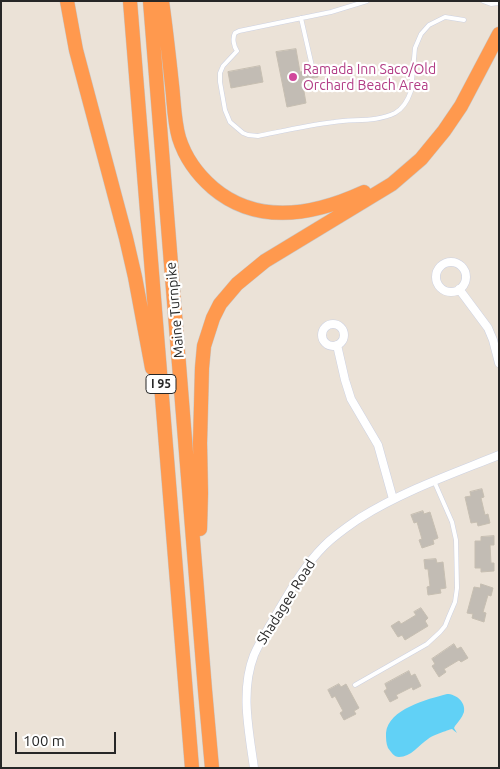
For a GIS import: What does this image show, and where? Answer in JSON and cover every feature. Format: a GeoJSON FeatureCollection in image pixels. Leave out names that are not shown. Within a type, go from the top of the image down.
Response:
{"type":"FeatureCollection","features":[{"type":"Feature","properties":{"kind":"highway"},"geometry":{"type":"LineString","coordinates":[[67,1],[76,50],[135,277],[167,462]]}},
{"type":"Feature","properties":{"kind":"highway"},"geometry":{"type":"LineString","coordinates":[[123,1],[136,81]]}},
{"type":"Feature","properties":{"kind":"highway","name":"Maine Turnpike"},"geometry":{"type":"LineString","coordinates":[[130,1],[192,768]]}},
{"type":"Feature","properties":{"kind":"highway","name":"Maine Turnpike"},"geometry":{"type":"LineString","coordinates":[[150,1],[212,768]]}},
{"type":"Feature","properties":{"kind":"highway"},"geometry":{"type":"LineString","coordinates":[[162,1],[174,110],[183,148],[201,176],[218,193],[238,204],[265,213],[294,212],[334,204],[376,185],[402,168],[443,123],[499,33]]}},
{"type":"Feature","properties":{"kind":"highway"},"geometry":{"type":"LineString","coordinates":[[198,597],[202,493],[200,443],[202,368],[204,346],[213,318],[220,304],[237,284],[264,260],[392,184],[421,159],[461,106],[499,33]]}},
{"type":"Feature","properties":{"kind":"street"},"geometry":{"type":"LineString","coordinates":[[459,289],[488,328],[497,349],[499,363]]}},
{"type":"Feature","properties":{"kind":"street"},"geometry":{"type":"LineString","coordinates":[[336,346],[351,399],[378,446],[393,499]]}},
{"type":"Feature","properties":{"kind":"street","name":"Shadagee Road"},"geometry":{"type":"LineString","coordinates":[[254,768],[246,691],[249,673],[257,649],[295,584],[309,564],[324,546],[345,528],[373,510],[434,481],[499,455]]}},
{"type":"Feature","properties":{"kind":"lane"},"geometry":{"type":"LineString","coordinates":[[367,1],[331,12],[236,32],[234,36],[237,52],[222,66],[220,73],[220,82],[230,122],[245,134],[258,136],[330,122],[373,119],[387,116],[398,111],[406,102],[411,91],[415,48],[420,34],[429,25],[445,17],[464,20]]}},
{"type":"Feature","properties":{"kind":"lane"},"geometry":{"type":"LineString","coordinates":[[483,1],[491,4],[499,3]]}},
{"type":"Feature","properties":{"kind":"lane"},"geometry":{"type":"LineString","coordinates":[[301,18],[312,66]]}},
{"type":"Feature","properties":{"kind":"lane"},"geometry":{"type":"LineString","coordinates":[[354,685],[427,644],[445,626],[450,616],[457,588],[456,540],[452,522],[434,481]]}},
{"type":"Feature","properties":{"kind":"water"},"geometry":{"type":"Polygon","coordinates":[[[447,694],[457,697],[462,702],[464,708],[461,718],[454,728],[457,733],[452,729],[443,732],[430,738],[407,755],[397,757],[394,755],[386,743],[386,733],[388,725],[394,717],[410,706],[447,694]]]}},
{"type":"Feature","properties":{"kind":"building","name":"Ramada Inn Saco/Old Orchard Beach Area"},"geometry":{"type":"Polygon","coordinates":[[[296,49],[300,72],[316,69],[318,77],[302,80],[306,103],[287,107],[276,52],[296,49]]]}},
{"type":"Feature","properties":{"kind":"building"},"geometry":{"type":"Polygon","coordinates":[[[260,66],[263,82],[231,88],[228,72],[260,66]]]}},
{"type":"Feature","properties":{"kind":"building"},"geometry":{"type":"Polygon","coordinates":[[[482,489],[484,497],[481,498],[485,515],[488,514],[490,523],[478,526],[477,522],[471,523],[465,497],[471,496],[470,492],[482,489]]]}},
{"type":"Feature","properties":{"kind":"building"},"geometry":{"type":"Polygon","coordinates":[[[423,511],[424,514],[430,512],[438,538],[433,540],[434,544],[422,548],[419,540],[422,539],[417,522],[414,523],[411,515],[423,511]]]}},
{"type":"Feature","properties":{"kind":"building"},"geometry":{"type":"Polygon","coordinates":[[[494,536],[494,545],[490,545],[491,563],[494,563],[494,571],[481,572],[481,568],[475,568],[475,541],[481,541],[481,537],[494,536]]]}},
{"type":"Feature","properties":{"kind":"building"},"geometry":{"type":"Polygon","coordinates":[[[436,559],[437,563],[443,562],[446,588],[440,589],[441,593],[428,595],[427,587],[430,586],[428,569],[425,569],[424,560],[436,559]]]}},
{"type":"Feature","properties":{"kind":"building"},"geometry":{"type":"Polygon","coordinates":[[[481,584],[493,588],[491,596],[488,595],[483,612],[486,613],[484,622],[472,618],[473,614],[467,613],[474,587],[480,588],[481,584]]]}},
{"type":"Feature","properties":{"kind":"building"},"geometry":{"type":"Polygon","coordinates":[[[421,608],[428,618],[425,621],[428,626],[405,640],[402,635],[398,637],[391,626],[399,621],[401,624],[416,615],[414,612],[421,608]]]}},
{"type":"Feature","properties":{"kind":"building"},"geometry":{"type":"Polygon","coordinates":[[[454,644],[457,649],[461,647],[468,658],[461,662],[459,660],[444,669],[446,672],[439,677],[432,666],[435,664],[432,659],[454,644]]]}},
{"type":"Feature","properties":{"kind":"building"},"geometry":{"type":"Polygon","coordinates":[[[409,671],[411,676],[415,674],[421,686],[413,690],[412,687],[396,695],[398,698],[390,702],[384,691],[387,689],[385,684],[409,671]]]}},
{"type":"Feature","properties":{"kind":"building"},"geometry":{"type":"Polygon","coordinates":[[[339,684],[341,687],[346,684],[359,708],[354,711],[356,714],[344,720],[340,713],[343,711],[335,696],[332,698],[328,690],[339,684]]]}},
{"type":"Feature","properties":{"kind":"place","name":"Ramada Inn Saco/Old Orchard Beach Area"},"geometry":{"type":"Point","coordinates":[293,77]}}]}
